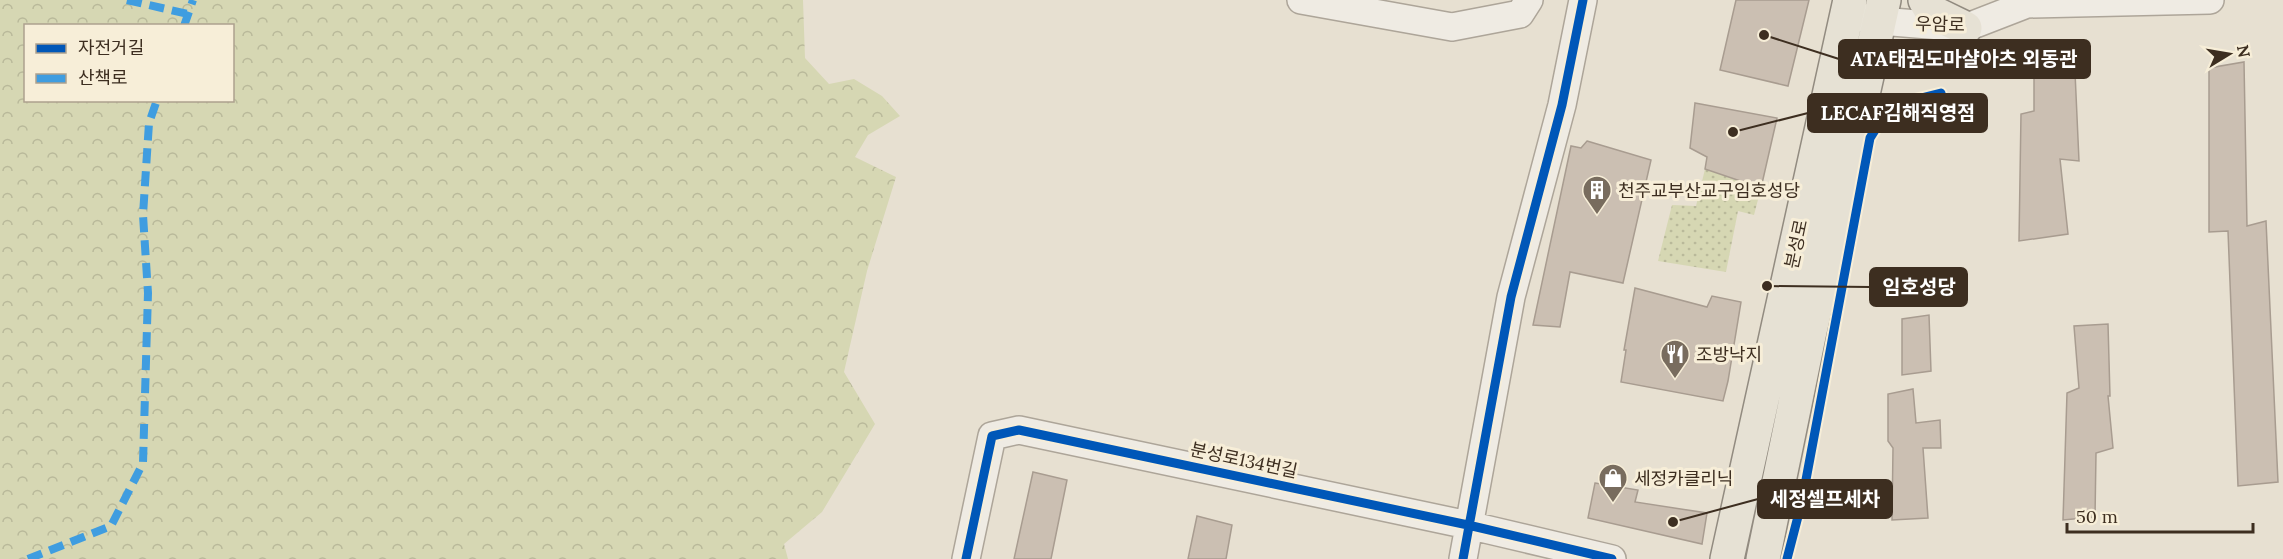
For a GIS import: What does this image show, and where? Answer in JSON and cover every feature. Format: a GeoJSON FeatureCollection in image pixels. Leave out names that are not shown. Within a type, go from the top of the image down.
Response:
{"type":"FeatureCollection","features":[{"type":"Feature","properties":{"kind":"main road"},"geometry":{"type":"LineString","coordinates":[[1925,0],[1932,12],[1965,28]]}},
{"type":"Feature","properties":{"kind":"main road","name":"분성로"},"geometry":{"type":"LineString","coordinates":[[1727,559],[1848,7]]}},
{"type":"Feature","properties":{"kind":"main road","name":"분성로"},"geometry":{"type":"LineString","coordinates":[[1763,559],[1809,336],[1882,11]]}},
{"type":"Feature","properties":{"kind":"street"},"geometry":{"type":"LineString","coordinates":[[1301,0],[1452,27],[1520,14],[1529,0]]}},
{"type":"Feature","properties":{"kind":"street"},"geometry":{"type":"LineString","coordinates":[[1463,559],[1511,297],[1562,105],[1583,0]]}},
{"type":"Feature","properties":{"kind":"street","name":"우암로"},"geometry":{"type":"LineString","coordinates":[[1848,7],[1882,11],[1965,28],[2028,4],[2210,0]]}},
{"type":"Feature","properties":{"kind":"street","name":"분성로134번길"},"geometry":{"type":"LineString","coordinates":[[966,559],[992,436],[1018,429],[1468,525],[1612,559]]}},
{"type":"Feature","properties":{"kind":"green space"},"geometry":{"type":"Polygon","coordinates":[[[0,0],[803,0],[805,58],[829,84],[854,79],[882,96],[900,116],[868,135],[855,157],[896,177],[867,271],[844,372],[875,424],[822,512],[784,544],[788,559],[0,559],[0,0]]]}},
{"type":"Feature","properties":{"kind":"green space"},"geometry":{"type":"Polygon","coordinates":[[[1705,169],[1761,188],[1754,215],[1738,211],[1726,272],[1658,261],[1672,205],[1696,206],[1705,169]]]}},
{"type":"Feature","properties":{"kind":"building"},"geometry":{"type":"Polygon","coordinates":[[[1736,0],[1809,0],[1788,86],[1720,70],[1736,0]]]}},
{"type":"Feature","properties":{"kind":"building"},"geometry":{"type":"Polygon","coordinates":[[[2244,62],[2247,226],[2266,221],[2278,482],[2238,486],[2228,231],[2209,232],[2209,68],[2244,62]]]}},
{"type":"Feature","properties":{"kind":"building"},"geometry":{"type":"Polygon","coordinates":[[[2075,72],[2079,161],[2060,159],[2068,234],[2019,241],[2021,114],[2034,111],[2034,77],[2075,72]]]}},
{"type":"Feature","properties":{"kind":"building"},"geometry":{"type":"Polygon","coordinates":[[[1695,103],[1777,118],[1761,188],[1705,169],[1707,157],[1690,148],[1695,103]]]}},
{"type":"Feature","properties":{"kind":"building","name":"천주교부산교구임호성당"},"geometry":{"type":"Polygon","coordinates":[[[1587,141],[1651,160],[1623,283],[1570,272],[1560,327],[1533,325],[1571,146],[1581,148],[1587,141]]]}},
{"type":"Feature","properties":{"kind":"building"},"geometry":{"type":"Polygon","coordinates":[[[1635,288],[1707,307],[1712,296],[1741,302],[1723,401],[1621,382],[1635,288]]]}},
{"type":"Feature","properties":{"kind":"building"},"geometry":{"type":"Polygon","coordinates":[[[1929,315],[1931,371],[1902,375],[1902,319],[1929,315]]]}},
{"type":"Feature","properties":{"kind":"building"},"geometry":{"type":"Polygon","coordinates":[[[2108,324],[2110,396],[2108,396],[2113,448],[2096,453],[2095,517],[2063,520],[2067,393],[2079,388],[2074,326],[2108,324]]]}},
{"type":"Feature","properties":{"kind":"building"},"geometry":{"type":"Polygon","coordinates":[[[1913,389],[1916,423],[1940,420],[1941,448],[1923,448],[1928,518],[1892,520],[1893,448],[1888,441],[1888,394],[1913,389]]]}},
{"type":"Feature","properties":{"kind":"building"},"geometry":{"type":"Polygon","coordinates":[[[1033,472],[1067,480],[1051,559],[1014,559],[1033,472]]]}},
{"type":"Feature","properties":{"kind":"building"},"geometry":{"type":"Polygon","coordinates":[[[1595,483],[1638,490],[1635,502],[1707,513],[1702,544],[1588,518],[1595,483]]]}},
{"type":"Feature","properties":{"kind":"building"},"geometry":{"type":"Polygon","coordinates":[[[1197,516],[1232,525],[1226,559],[1188,559],[1197,516]]]}},
{"type":"Feature","properties":{"kind":"marked path"},"geometry":{"type":"LineString","coordinates":[[127,0],[188,14]]}},
{"type":"Feature","properties":{"kind":"marked path"},"geometry":{"type":"LineString","coordinates":[[185,24],[193,0]]}},
{"type":"Feature","properties":{"kind":"marked path"},"geometry":{"type":"LineString","coordinates":[[28,559],[111,526],[143,463],[148,293],[143,215],[149,123],[156,102]]}},
{"type":"Feature","properties":{"kind":"cycle path"},"geometry":{"type":"LineString","coordinates":[[1463,559],[1511,297],[1562,105],[1583,0]]}},
{"type":"Feature","properties":{"kind":"cycle path"},"geometry":{"type":"LineString","coordinates":[[1787,559],[1802,501],[1870,138],[1887,111],[1909,101],[1941,93]]}},
{"type":"Feature","properties":{"kind":"cycle path"},"geometry":{"type":"LineString","coordinates":[[966,559],[992,436],[1019,430],[1468,525],[1612,559]]}},
{"type":"Feature","properties":{"kind":"place","name":"ATA태권도마샬아츠 외동관"},"geometry":{"type":"Point","coordinates":[1764,35]}},
{"type":"Feature","properties":{"kind":"place","name":"LECAF김해직영점"},"geometry":{"type":"Point","coordinates":[1733,132]}},
{"type":"Feature","properties":{"kind":"place","name":"천주교부산교구임호성당"},"geometry":{"type":"Point","coordinates":[1597,216]}},
{"type":"Feature","properties":{"kind":"place","name":"임호성당"},"geometry":{"type":"Point","coordinates":[1767,286]}},
{"type":"Feature","properties":{"kind":"place","name":"조방낙지"},"geometry":{"type":"Point","coordinates":[1675,380]}},
{"type":"Feature","properties":{"kind":"place","name":"세정카클리닉"},"geometry":{"type":"Point","coordinates":[1613,504]}},
{"type":"Feature","properties":{"kind":"place","name":"세정셀프세차"},"geometry":{"type":"Point","coordinates":[1673,522]}}]}
